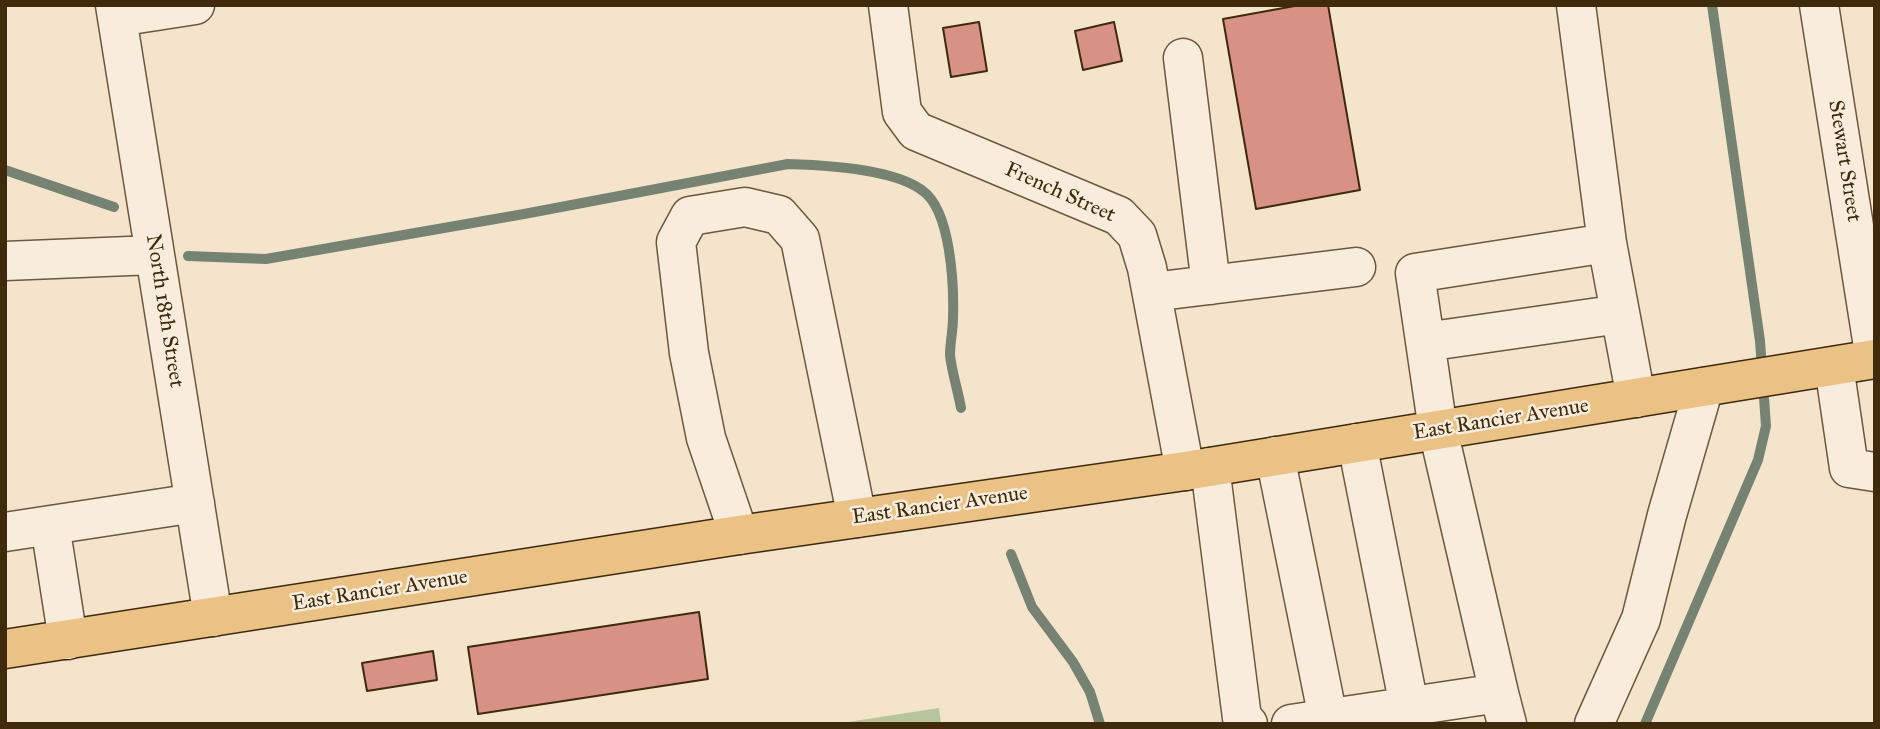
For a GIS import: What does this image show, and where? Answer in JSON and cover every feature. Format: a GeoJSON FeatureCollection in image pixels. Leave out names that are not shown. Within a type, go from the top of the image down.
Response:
{"type":"FeatureCollection","features":[{"type":"Feature","properties":{"kind":"main road","name":"East Rancier Avenue"},"geometry":{"type":"LineString","coordinates":[[5,649],[739,535],[1197,469],[1875,359]]}},
{"type":"Feature","properties":{"kind":"street"},"geometry":{"type":"LineString","coordinates":[[116,11],[195,5]]}},
{"type":"Feature","properties":{"kind":"street","name":"French Street"},"geometry":{"type":"LineString","coordinates":[[888,5],[902,113],[916,131],[1119,216],[1137,235],[1197,469],[1242,718],[1248,724]]}},
{"type":"Feature","properties":{"kind":"street"},"geometry":{"type":"LineString","coordinates":[[1576,5],[1607,243],[1636,398]]}},
{"type":"Feature","properties":{"kind":"street","name":"Stewart Street"},"geometry":{"type":"LineString","coordinates":[[1819,5],[1875,359]]}},
{"type":"Feature","properties":{"kind":"street","name":"North 18th Street"},"geometry":{"type":"LineString","coordinates":[[116,11],[213,617]]}},
{"type":"Feature","properties":{"kind":"street"},"geometry":{"type":"LineString","coordinates":[[1183,58],[1211,285]]}},
{"type":"Feature","properties":{"kind":"street"},"geometry":{"type":"LineString","coordinates":[[739,535],[706,438],[689,353],[676,242],[690,216],[746,207],[779,215],[800,239],[857,518]]}},
{"type":"Feature","properties":{"kind":"street"},"geometry":{"type":"LineString","coordinates":[[1275,456],[1309,721],[1409,706],[1503,709],[1438,430],[1415,273],[1607,243]]}},
{"type":"Feature","properties":{"kind":"street"},"geometry":{"type":"LineString","coordinates":[[5,261],[154,255]]}},
{"type":"Feature","properties":{"kind":"street"},"geometry":{"type":"LineString","coordinates":[[1152,292],[1356,267]]}},
{"type":"Feature","properties":{"kind":"street"},"geometry":{"type":"LineString","coordinates":[[1425,342],[1620,314]]}},
{"type":"Feature","properties":{"kind":"street"},"geometry":{"type":"LineString","coordinates":[[1834,366],[1849,468],[1875,472]]}},
{"type":"Feature","properties":{"kind":"street"},"geometry":{"type":"LineString","coordinates":[[1594,724],[1641,619],[1667,515],[1704,387]]}},
{"type":"Feature","properties":{"kind":"street"},"geometry":{"type":"LineString","coordinates":[[1357,443],[1409,706]]}},
{"type":"Feature","properties":{"kind":"street"},"geometry":{"type":"LineString","coordinates":[[5,532],[195,503]]}},
{"type":"Feature","properties":{"kind":"street"},"geometry":{"type":"LineString","coordinates":[[50,525],[68,640]]}},
{"type":"Feature","properties":{"kind":"green space"},"geometry":{"type":"Polygon","coordinates":[[[939,708],[941,724],[835,724],[939,708]]]}},
{"type":"Feature","properties":{"kind":"building"},"geometry":{"type":"Polygon","coordinates":[[[1300,5],[1328,5],[1360,190],[1256,209],[1223,19],[1300,5]]]}},
{"type":"Feature","properties":{"kind":"building"},"geometry":{"type":"Polygon","coordinates":[[[979,22],[987,71],[951,77],[943,28],[979,22]]]}},
{"type":"Feature","properties":{"kind":"building"},"geometry":{"type":"Polygon","coordinates":[[[1114,22],[1122,61],[1083,70],[1075,31],[1114,22]]]}},
{"type":"Feature","properties":{"kind":"building"},"geometry":{"type":"Polygon","coordinates":[[[699,612],[708,679],[478,714],[468,647],[699,612]]]}},
{"type":"Feature","properties":{"kind":"building"},"geometry":{"type":"Polygon","coordinates":[[[433,651],[437,680],[367,691],[362,663],[433,651]]]}},
{"type":"Feature","properties":{"kind":"waterway"},"geometry":{"type":"LineString","coordinates":[[1712,5],[1762,369]]}},
{"type":"Feature","properties":{"kind":"waterway"},"geometry":{"type":"LineString","coordinates":[[188,256],[266,259],[788,164],[839,167],[877,173],[911,184],[923,191],[940,215],[949,250],[953,287],[950,355],[961,408]]}},
{"type":"Feature","properties":{"kind":"waterway"},"geometry":{"type":"LineString","coordinates":[[5,170],[114,207]]}},
{"type":"Feature","properties":{"kind":"waterway"},"geometry":{"type":"LineString","coordinates":[[1645,724],[1758,460],[1766,426],[1763,384]]}},
{"type":"Feature","properties":{"kind":"waterway"},"geometry":{"type":"LineString","coordinates":[[1011,554],[1032,607],[1073,662],[1090,692],[1100,724]]}}]}
